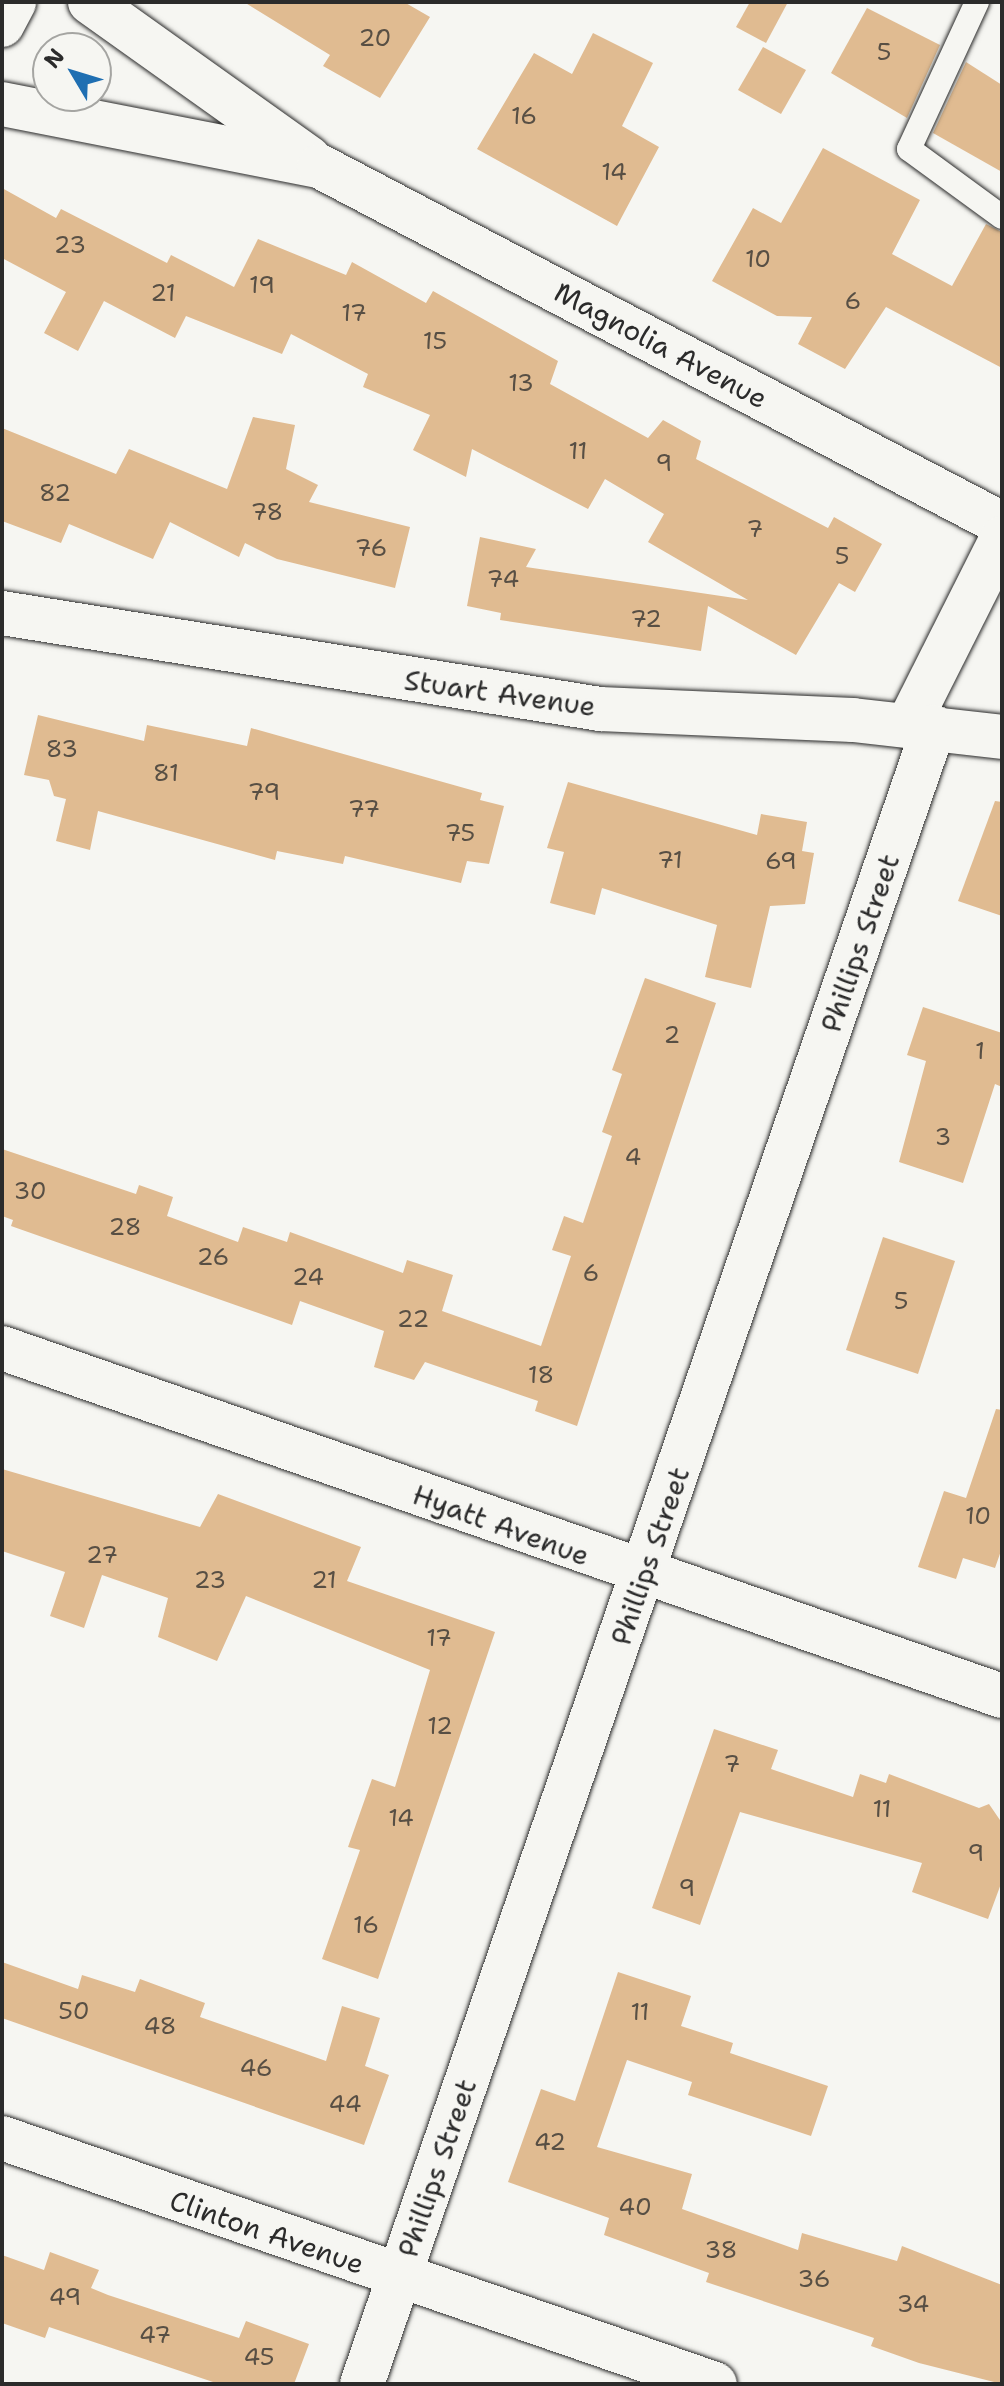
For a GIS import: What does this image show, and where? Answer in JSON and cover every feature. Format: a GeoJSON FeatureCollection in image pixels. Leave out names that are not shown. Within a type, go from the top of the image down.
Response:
{"type":"FeatureCollection","features":[{"type":"Feature","properties":{"kind":"street"},"geometry":{"type":"LineString","coordinates":[[2,25],[14,2]]}},
{"type":"Feature","properties":{"kind":"street","name":"Magnolia Avenue"},"geometry":{"type":"LineString","coordinates":[[90,2],[319,166],[1002,524]]}},
{"type":"Feature","properties":{"kind":"street","name":"Magnolia Avenue"},"geometry":{"type":"LineString","coordinates":[[2,104],[319,166]]}},
{"type":"Feature","properties":{"kind":"street","name":"Phillips Street"},"geometry":{"type":"LineString","coordinates":[[362,2384],[644,1575],[921,726],[1002,538]]}},
{"type":"Feature","properties":{"kind":"street","name":"Stuart Avenue"},"geometry":{"type":"LineString","coordinates":[[2,613],[600,709],[921,726],[1002,737]]}},
{"type":"Feature","properties":{"kind":"street","name":"Hyatt Avenue"},"geometry":{"type":"LineString","coordinates":[[2,1348],[644,1575],[1002,1696]]}},
{"type":"Feature","properties":{"kind":"street","name":"Clinton Avenue"},"geometry":{"type":"LineString","coordinates":[[2,2138],[399,2278],[715,2384]]}},
{"type":"Feature","properties":{"kind":"lane"},"geometry":{"type":"LineString","coordinates":[[977,2],[909,149],[1002,217]]}},
{"type":"Feature","properties":{"kind":"building"},"geometry":{"type":"Polygon","coordinates":[[[244,2],[404,2],[430,17],[380,98],[323,66],[330,55],[244,2]]]}},
{"type":"Feature","properties":{"kind":"building"},"geometry":{"type":"Polygon","coordinates":[[[750,2],[788,2],[766,43],[736,27],[750,2]]]}},
{"type":"Feature","properties":{"kind":"building"},"geometry":{"type":"Polygon","coordinates":[[[867,8],[940,45],[907,118],[831,73],[867,8]]]}},
{"type":"Feature","properties":{"kind":"building"},"geometry":{"type":"Polygon","coordinates":[[[593,33],[653,63],[622,126],[659,147],[617,226],[477,149],[534,53],[572,74],[593,33]]]}},
{"type":"Feature","properties":{"kind":"building"},"geometry":{"type":"Polygon","coordinates":[[[763,47],[806,70],[781,114],[738,90],[763,47]]]}},
{"type":"Feature","properties":{"kind":"building"},"geometry":{"type":"Polygon","coordinates":[[[966,62],[1002,85],[1002,172],[933,133],[966,62]]]}},
{"type":"Feature","properties":{"kind":"building"},"geometry":{"type":"Polygon","coordinates":[[[823,148],[920,200],[892,254],[952,286],[986,224],[1002,232],[1002,368],[886,307],[845,369],[798,344],[812,317],[777,316],[712,281],[753,208],[781,223],[823,148]]]}},
{"type":"Feature","properties":{"kind":"building"},"geometry":{"type":"Polygon","coordinates":[[[2,188],[56,218],[61,209],[167,263],[171,255],[234,287],[258,239],[346,275],[352,262],[426,303],[433,291],[558,361],[550,384],[648,438],[663,420],[701,441],[696,459],[828,528],[834,517],[882,544],[855,592],[839,583],[796,655],[708,606],[701,651],[500,620],[501,613],[467,606],[480,537],[536,549],[526,567],[748,600],[648,542],[664,514],[605,479],[588,509],[472,449],[466,477],[413,450],[430,415],[363,387],[368,374],[291,334],[282,354],[186,316],[175,338],[104,301],[78,351],[44,333],[66,292],[2,258],[2,188]]]}},
{"type":"Feature","properties":{"kind":"building"},"geometry":{"type":"Polygon","coordinates":[[[253,417],[295,425],[286,469],[318,485],[309,502],[410,527],[395,588],[277,559],[245,543],[239,557],[170,522],[153,559],[69,524],[61,543],[2,521],[2,428],[116,474],[129,449],[227,489],[253,417]]]}},
{"type":"Feature","properties":{"kind":"building"},"geometry":{"type":"Polygon","coordinates":[[[38,715],[144,741],[147,725],[247,746],[251,728],[482,793],[480,800],[504,806],[489,864],[467,861],[461,883],[345,856],[343,864],[277,851],[275,860],[98,811],[90,850],[56,841],[66,799],[54,796],[49,780],[24,775],[38,715]]]}},
{"type":"Feature","properties":{"kind":"building"},"geometry":{"type":"Polygon","coordinates":[[[568,782],[757,835],[761,814],[807,822],[802,851],[814,853],[805,904],[770,906],[751,988],[705,977],[717,925],[602,888],[595,915],[550,903],[564,852],[547,848],[568,782]]]}},
{"type":"Feature","properties":{"kind":"building"},"geometry":{"type":"Polygon","coordinates":[[[995,801],[1002,802],[1002,916],[958,901],[995,801]]]}},
{"type":"Feature","properties":{"kind":"building"},"geometry":{"type":"Polygon","coordinates":[[[645,978],[716,1003],[577,1426],[535,1411],[538,1401],[425,1362],[414,1380],[374,1367],[384,1331],[300,1301],[292,1325],[11,1226],[13,1220],[2,1216],[2,1149],[136,1194],[139,1185],[173,1197],[167,1216],[238,1242],[243,1227],[287,1242],[290,1232],[403,1273],[407,1260],[453,1275],[442,1311],[541,1346],[571,1256],[552,1250],[564,1216],[583,1223],[612,1136],[602,1132],[622,1074],[612,1070],[645,978]]]}},
{"type":"Feature","properties":{"kind":"building"},"geometry":{"type":"Polygon","coordinates":[[[923,1007],[1002,1033],[1002,1087],[995,1084],[963,1183],[899,1162],[926,1061],[907,1055],[923,1007]]]}},
{"type":"Feature","properties":{"kind":"building"},"geometry":{"type":"Polygon","coordinates":[[[883,1237],[955,1261],[918,1374],[846,1350],[883,1237]]]}},
{"type":"Feature","properties":{"kind":"building"},"geometry":{"type":"Polygon","coordinates":[[[996,1409],[1002,1410],[1002,1548],[995,1568],[963,1558],[956,1579],[918,1567],[944,1491],[966,1498],[996,1409]]]}},
{"type":"Feature","properties":{"kind":"building"},"geometry":{"type":"Polygon","coordinates":[[[2,1469],[200,1527],[218,1494],[361,1547],[347,1581],[495,1632],[378,1979],[322,1959],[360,1850],[348,1847],[372,1779],[395,1787],[430,1670],[246,1596],[217,1661],[158,1637],[168,1598],[102,1575],[84,1628],[50,1616],[65,1572],[2,1551],[2,1469]]]}},
{"type":"Feature","properties":{"kind":"building"},"geometry":{"type":"Polygon","coordinates":[[[714,1729],[778,1750],[771,1769],[853,1797],[860,1774],[886,1783],[889,1774],[979,1808],[989,1804],[1002,1823],[1002,1881],[988,1919],[912,1892],[922,1863],[740,1812],[700,1925],[652,1908],[714,1729]]]}},
{"type":"Feature","properties":{"kind":"building"},"geometry":{"type":"Polygon","coordinates":[[[2,1962],[78,1989],[82,1975],[135,1992],[140,1979],[205,2003],[200,2017],[326,2061],[342,2006],[380,2018],[365,2066],[389,2075],[364,2145],[2,2018],[2,1962]]]}},
{"type":"Feature","properties":{"kind":"building"},"geometry":{"type":"Polygon","coordinates":[[[618,1972],[691,1996],[681,2026],[733,2043],[730,2053],[828,2086],[811,2136],[688,2095],[692,2082],[627,2060],[597,2147],[692,2174],[682,2209],[798,2250],[802,2233],[897,2261],[902,2246],[1002,2285],[1002,2384],[919,2363],[871,2346],[874,2338],[706,2282],[709,2273],[604,2235],[609,2218],[508,2182],[541,2089],[575,2101],[618,1972]]]}},
{"type":"Feature","properties":{"kind":"building"},"geometry":{"type":"Polygon","coordinates":[[[50,2252],[99,2270],[91,2288],[108,2295],[239,2338],[246,2321],[309,2344],[294,2384],[219,2384],[49,2327],[45,2338],[2,2323],[2,2255],[44,2270],[50,2252]]]}}]}
